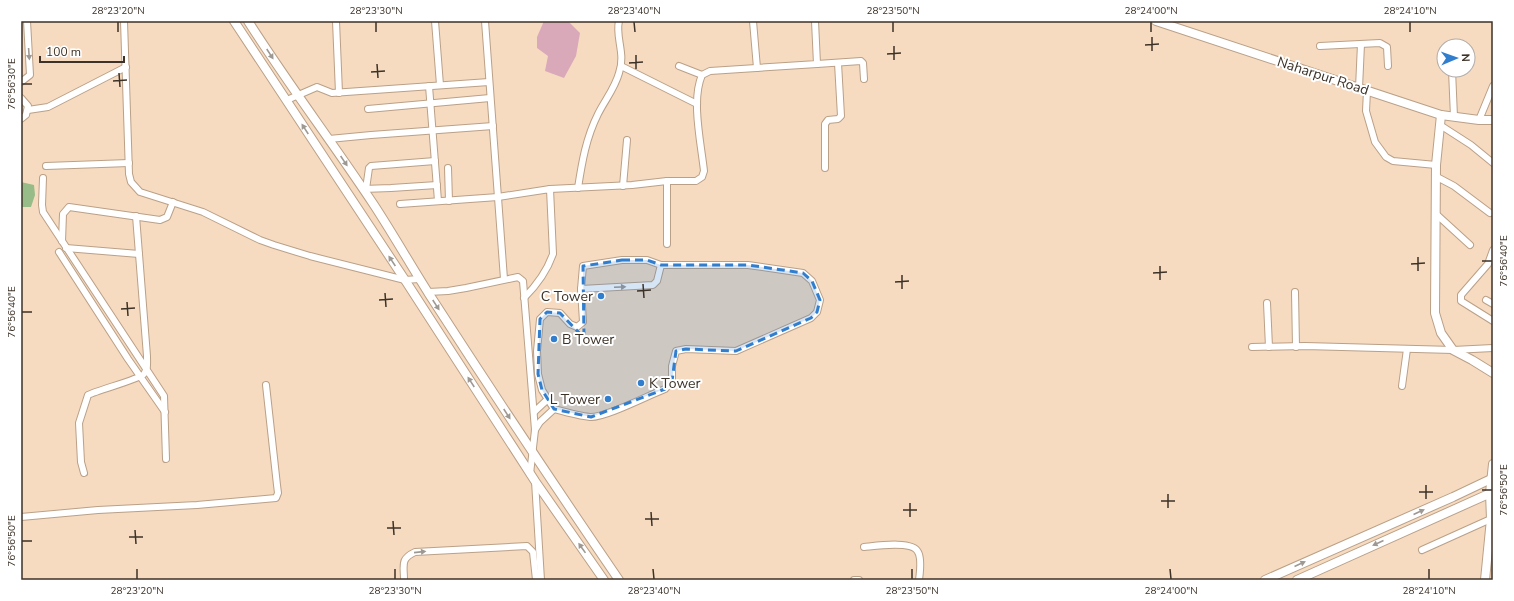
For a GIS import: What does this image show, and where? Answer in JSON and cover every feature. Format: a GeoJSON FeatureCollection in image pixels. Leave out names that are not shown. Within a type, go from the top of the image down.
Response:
{"type":"FeatureCollection","features":[{"type":"Feature","properties":{"kind":"street"},"geometry":{"type":"LineString","coordinates":[[21,82],[30,75],[27,21]]}},
{"type":"Feature","properties":{"kind":"street"},"geometry":{"type":"LineString","coordinates":[[124,21],[129,174],[131,182],[140,192],[209,215],[260,240],[274,245],[310,256],[405,280],[419,279]]}},
{"type":"Feature","properties":{"kind":"street"},"geometry":{"type":"LineString","coordinates":[[234,21],[405,280],[532,477],[604,580]]}},
{"type":"Feature","properties":{"kind":"street"},"geometry":{"type":"LineString","coordinates":[[248,21],[296,95],[364,189],[419,279],[533,454],[619,580]]}},
{"type":"Feature","properties":{"kind":"street"},"geometry":{"type":"LineString","coordinates":[[336,21],[339,93]]}},
{"type":"Feature","properties":{"kind":"street"},"geometry":{"type":"LineString","coordinates":[[436,21],[440,85]]}},
{"type":"Feature","properties":{"kind":"street"},"geometry":{"type":"LineString","coordinates":[[485,21],[504,279]]}},
{"type":"Feature","properties":{"kind":"street"},"geometry":{"type":"LineString","coordinates":[[578,188],[583,155],[591,128],[613,88],[621,66],[622,54],[617,26],[619,21]]}},
{"type":"Feature","properties":{"kind":"street"},"geometry":{"type":"LineString","coordinates":[[753,21],[757,68]]}},
{"type":"Feature","properties":{"kind":"street"},"geometry":{"type":"LineString","coordinates":[[815,21],[816,64]]}},
{"type":"Feature","properties":{"kind":"street","name":"Naharpur Road"},"geometry":{"type":"LineString","coordinates":[[1156,21],[1441,115],[1479,120],[1493,120]]}},
{"type":"Feature","properties":{"kind":"street"},"geometry":{"type":"LineString","coordinates":[[1361,44],[1363,89],[1366,111],[1375,142],[1386,157],[1392,161],[1436,165]]}},
{"type":"Feature","properties":{"kind":"street"},"geometry":{"type":"LineString","coordinates":[[1320,46],[1385,44],[1388,52],[1388,66]]}},
{"type":"Feature","properties":{"kind":"street"},"geometry":{"type":"LineString","coordinates":[[400,204],[498,197],[550,189],[623,186],[667,181],[696,181],[702,177],[704,171],[697,104],[698,84],[702,75],[710,71],[861,61],[863,63],[864,79]]}},
{"type":"Feature","properties":{"kind":"street"},"geometry":{"type":"LineString","coordinates":[[825,168],[825,124],[828,120],[841,116],[838,63]]}},
{"type":"Feature","properties":{"kind":"street"},"geometry":{"type":"LineString","coordinates":[[621,66],[697,104]]}},
{"type":"Feature","properties":{"kind":"street"},"geometry":{"type":"LineString","coordinates":[[679,66],[702,75]]}},
{"type":"Feature","properties":{"kind":"street"},"geometry":{"type":"LineString","coordinates":[[28,110],[48,107],[126,67]]}},
{"type":"Feature","properties":{"kind":"street"},"geometry":{"type":"LineString","coordinates":[[1452,78],[1454,117]]}},
{"type":"Feature","properties":{"kind":"street"},"geometry":{"type":"LineString","coordinates":[[287,100],[317,87],[329,93],[339,93],[489,82]]}},
{"type":"Feature","properties":{"kind":"street"},"geometry":{"type":"LineString","coordinates":[[429,86],[438,201]]}},
{"type":"Feature","properties":{"kind":"street"},"geometry":{"type":"LineString","coordinates":[[1479,120],[1493,86]]}},
{"type":"Feature","properties":{"kind":"street"},"geometry":{"type":"LineString","coordinates":[[21,98],[28,106],[26,115],[21,119]]}},
{"type":"Feature","properties":{"kind":"street"},"geometry":{"type":"LineString","coordinates":[[368,109],[490,98]]}},
{"type":"Feature","properties":{"kind":"street"},"geometry":{"type":"LineString","coordinates":[[1441,115],[1436,165],[1435,313],[1440,333],[1453,350],[1493,373]]}},
{"type":"Feature","properties":{"kind":"street"},"geometry":{"type":"LineString","coordinates":[[1440,125],[1471,145],[1493,163]]}},
{"type":"Feature","properties":{"kind":"street"},"geometry":{"type":"LineString","coordinates":[[329,139],[493,126]]}},
{"type":"Feature","properties":{"kind":"street"},"geometry":{"type":"LineString","coordinates":[[623,186],[627,140]]}},
{"type":"Feature","properties":{"kind":"street"},"geometry":{"type":"LineString","coordinates":[[364,189],[369,168],[371,166],[435,161]]}},
{"type":"Feature","properties":{"kind":"street"},"geometry":{"type":"LineString","coordinates":[[46,166],[129,163]]}},
{"type":"Feature","properties":{"kind":"street"},"geometry":{"type":"LineString","coordinates":[[448,168],[449,201]]}},
{"type":"Feature","properties":{"kind":"street"},"geometry":{"type":"LineString","coordinates":[[1437,177],[1454,186],[1490,213]]}},
{"type":"Feature","properties":{"kind":"street"},"geometry":{"type":"LineString","coordinates":[[43,178],[43,212],[164,396],[166,459]]}},
{"type":"Feature","properties":{"kind":"street"},"geometry":{"type":"LineString","coordinates":[[667,181],[667,244]]}},
{"type":"Feature","properties":{"kind":"street"},"geometry":{"type":"LineString","coordinates":[[364,189],[437,185]]}},
{"type":"Feature","properties":{"kind":"street"},"geometry":{"type":"LineString","coordinates":[[524,298],[540,281],[553,254],[550,189]]}},
{"type":"Feature","properties":{"kind":"street"},"geometry":{"type":"LineString","coordinates":[[62,242],[63,214],[69,207],[160,220],[167,217],[173,202]]}},
{"type":"Feature","properties":{"kind":"street"},"geometry":{"type":"LineString","coordinates":[[1436,214],[1470,245]]}},
{"type":"Feature","properties":{"kind":"street"},"geometry":{"type":"LineString","coordinates":[[84,473],[81,462],[79,423],[88,395],[97,390],[141,377],[146,370],[147,356],[136,216]]}},
{"type":"Feature","properties":{"kind":"street"},"geometry":{"type":"LineString","coordinates":[[66,248],[139,254]]}},
{"type":"Feature","properties":{"kind":"street"},"geometry":{"type":"LineString","coordinates":[[1493,250],[1488,264],[1460,298],[1461,301],[1493,321]]}},
{"type":"Feature","properties":{"kind":"street"},"geometry":{"type":"LineString","coordinates":[[59,252],[165,412]]}},
{"type":"Feature","properties":{"kind":"street"},"geometry":{"type":"LineString","coordinates":[[622,260],[647,260],[661,265],[748,265],[803,273],[812,281],[820,300],[817,312],[811,318],[736,350],[686,348],[676,351],[672,366],[672,381],[665,389],[604,414],[591,417],[565,413],[554,409],[542,390],[538,374],[537,350],[540,319],[547,312],[560,313],[570,324],[577,327],[583,322],[581,289],[583,266],[622,260]]}},
{"type":"Feature","properties":{"kind":"street"},"geometry":{"type":"LineString","coordinates":[[581,289],[653,285],[657,281],[661,265]]}},
{"type":"Feature","properties":{"kind":"street"},"geometry":{"type":"LineString","coordinates":[[428,292],[454,290],[518,277],[523,280],[534,412],[535,430],[532,477],[541,580]]}},
{"type":"Feature","properties":{"kind":"street"},"geometry":{"type":"LineString","coordinates":[[1294,292],[1296,347]]}},
{"type":"Feature","properties":{"kind":"street"},"geometry":{"type":"LineString","coordinates":[[1486,300],[1493,304]]}},
{"type":"Feature","properties":{"kind":"street"},"geometry":{"type":"LineString","coordinates":[[1267,303],[1269,347]]}},
{"type":"Feature","properties":{"kind":"street"},"geometry":{"type":"LineString","coordinates":[[1252,347],[1453,350],[1493,348]]}},
{"type":"Feature","properties":{"kind":"street"},"geometry":{"type":"LineString","coordinates":[[1402,386],[1407,349]]}},
{"type":"Feature","properties":{"kind":"street"},"geometry":{"type":"LineString","coordinates":[[21,517],[98,510],[197,505],[276,498],[278,489],[266,385]]}},
{"type":"Feature","properties":{"kind":"street"},"geometry":{"type":"LineString","coordinates":[[534,412],[548,399]]}},
{"type":"Feature","properties":{"kind":"street"},"geometry":{"type":"LineString","coordinates":[[535,430],[540,422],[554,409]]}},
{"type":"Feature","properties":{"kind":"street"},"geometry":{"type":"LineString","coordinates":[[1485,580],[1492,518],[1493,464]]}},
{"type":"Feature","properties":{"kind":"street"},"geometry":{"type":"LineString","coordinates":[[1264,580],[1453,497],[1492,478]]}},
{"type":"Feature","properties":{"kind":"street"},"geometry":{"type":"LineString","coordinates":[[1297,580],[1492,493]]}},
{"type":"Feature","properties":{"kind":"street"},"geometry":{"type":"LineString","coordinates":[[1422,550],[1492,518]]}},
{"type":"Feature","properties":{"kind":"street"},"geometry":{"type":"LineString","coordinates":[[864,547],[906,545],[914,547],[918,550],[920,556],[919,580]]}},
{"type":"Feature","properties":{"kind":"street"},"geometry":{"type":"LineString","coordinates":[[404,580],[404,559],[415,552],[527,546],[534,552],[536,580]]}},
{"type":"Feature","properties":{"kind":"street"},"geometry":{"type":"LineString","coordinates":[[854,580],[860,580]]}},
{"type":"Feature","properties":{"kind":"highlighted area"},"geometry":{"type":"Polygon","coordinates":[[[622,260],[647,260],[661,265],[748,265],[803,273],[812,281],[820,300],[817,312],[811,318],[736,351],[686,349],[676,351],[672,381],[665,389],[591,417],[554,409],[542,390],[538,374],[540,319],[547,312],[560,313],[584,338],[583,266],[622,260]]]}},
{"type":"Feature","properties":{"kind":"shaded area"},"geometry":{"type":"Polygon","coordinates":[[[544,21],[568,21],[580,33],[576,56],[564,78],[545,71],[548,56],[537,48],[537,37],[544,21]]]}},
{"type":"Feature","properties":{"kind":"shaded area"},"geometry":{"type":"Polygon","coordinates":[[[21,182],[34,185],[35,195],[31,207],[21,207],[21,182]]]}},
{"type":"Feature","properties":{"kind":"place","name":"C Tower"},"geometry":{"type":"Point","coordinates":[601,296]}},
{"type":"Feature","properties":{"kind":"place","name":"B Tower"},"geometry":{"type":"Point","coordinates":[554,339]}},
{"type":"Feature","properties":{"kind":"place","name":"K Tower"},"geometry":{"type":"Point","coordinates":[641,383]}},
{"type":"Feature","properties":{"kind":"place","name":"L Tower"},"geometry":{"type":"Point","coordinates":[608,399]}}]}
